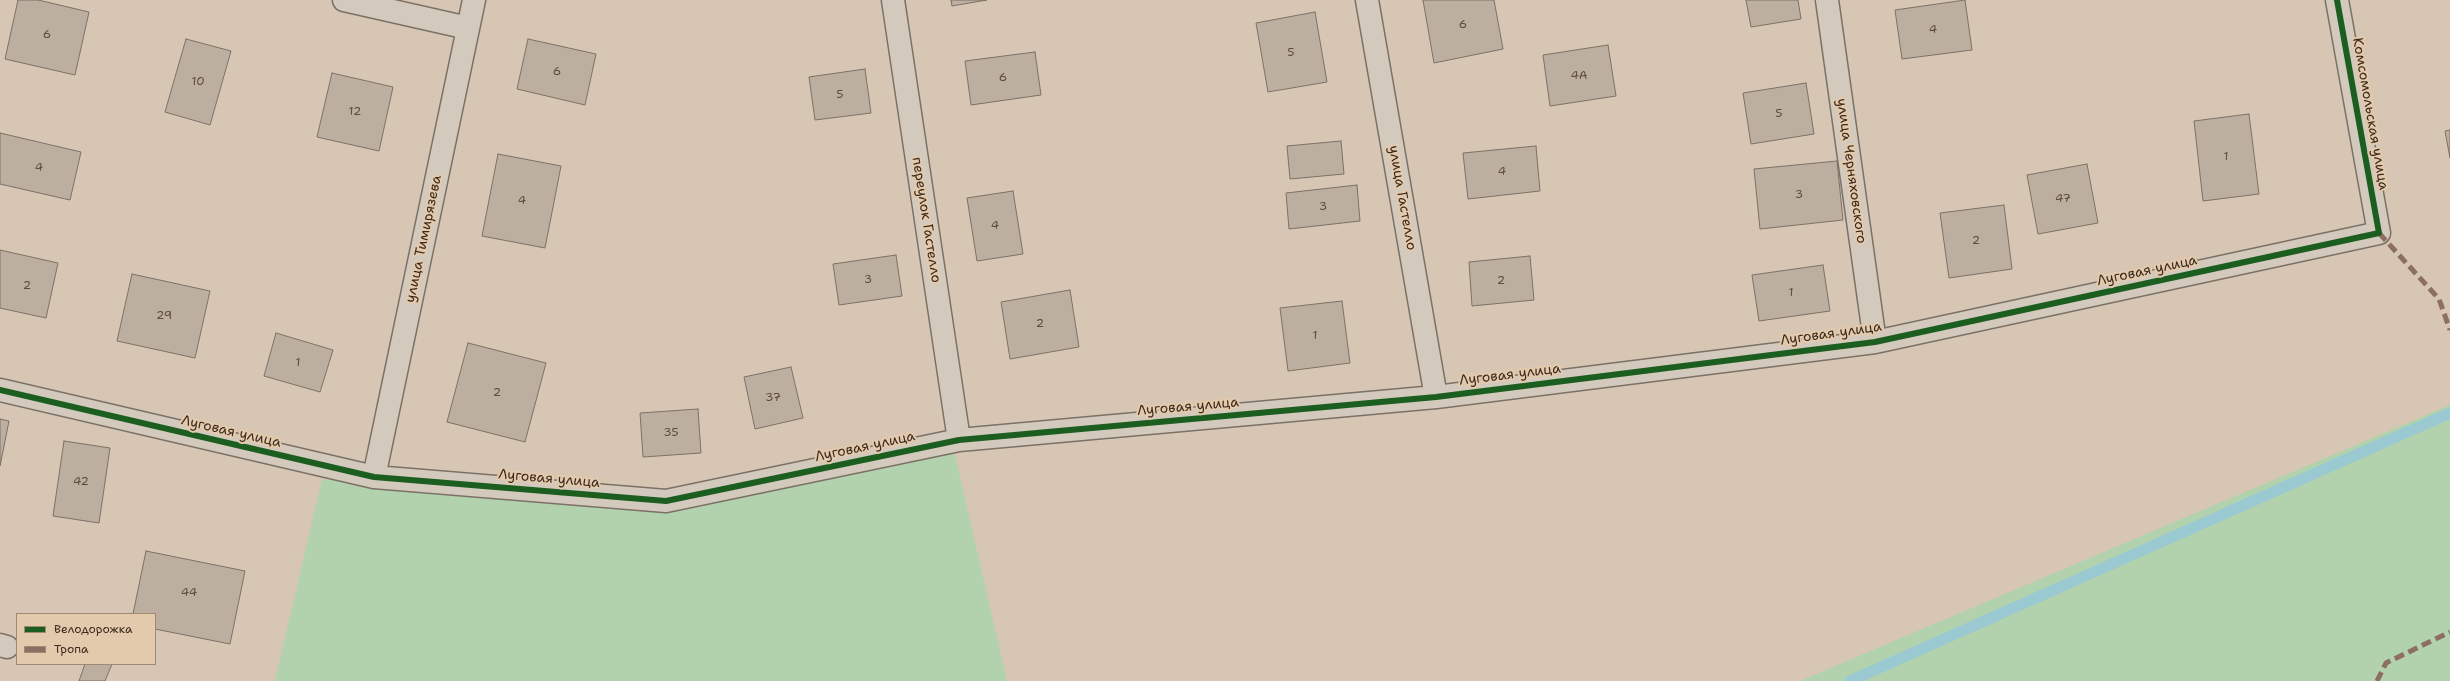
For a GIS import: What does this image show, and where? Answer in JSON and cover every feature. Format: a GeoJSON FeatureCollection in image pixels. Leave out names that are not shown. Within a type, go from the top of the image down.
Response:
{"type":"FeatureCollection","features":[{"type":"Feature","properties":{"kind":"street"},"geometry":{"type":"LineString","coordinates":[[344,0],[468,28]]}},
{"type":"Feature","properties":{"kind":"street","name":"улица Тимирязева"},"geometry":{"type":"LineString","coordinates":[[374,477],[474,0]]}},
{"type":"Feature","properties":{"kind":"street","name":"переулок Гастелло"},"geometry":{"type":"LineString","coordinates":[[893,0],[959,440]]}},
{"type":"Feature","properties":{"kind":"street","name":"улица Гастелло"},"geometry":{"type":"LineString","coordinates":[[1367,0],[1436,397]]}},
{"type":"Feature","properties":{"kind":"street","name":"улица Черняховского"},"geometry":{"type":"LineString","coordinates":[[1827,0],[1874,342]]}},
{"type":"Feature","properties":{"kind":"street","name":"Комсомольская улица"},"geometry":{"type":"LineString","coordinates":[[2337,0],[2379,233]]}},
{"type":"Feature","properties":{"kind":"street","name":"Луговая улица"},"geometry":{"type":"LineString","coordinates":[[0,390],[374,477],[666,500],[959,440],[1436,397],[1874,342],[2379,233]]}},
{"type":"Feature","properties":{"kind":"green space"},"geometry":{"type":"Polygon","coordinates":[[[2450,405],[2450,681],[1800,681],[2450,405]]]}},
{"type":"Feature","properties":{"kind":"green space"},"geometry":{"type":"Polygon","coordinates":[[[954,450],[1007,681],[275,681],[322,479],[669,513],[954,450]]]}},
{"type":"Feature","properties":{"kind":"building"},"geometry":{"type":"Polygon","coordinates":[[[18,0],[38,0],[89,12],[75,75],[5,59],[18,0]]]}},
{"type":"Feature","properties":{"kind":"building"},"geometry":{"type":"Polygon","coordinates":[[[951,0],[987,0],[952,6],[951,0]]]}},
{"type":"Feature","properties":{"kind":"building"},"geometry":{"type":"Polygon","coordinates":[[[1423,0],[1494,0],[1503,49],[1434,63],[1423,0]]]}},
{"type":"Feature","properties":{"kind":"building"},"geometry":{"type":"Polygon","coordinates":[[[1746,0],[1798,0],[1801,19],[1751,27],[1746,0]]]}},
{"type":"Feature","properties":{"kind":"building"},"geometry":{"type":"Polygon","coordinates":[[[1965,0],[1972,50],[1902,59],[1895,10],[1965,0]]]}},
{"type":"Feature","properties":{"kind":"building"},"geometry":{"type":"Polygon","coordinates":[[[1315,12],[1327,82],[1268,92],[1256,23],[1315,12]]]}},
{"type":"Feature","properties":{"kind":"building"},"geometry":{"type":"Polygon","coordinates":[[[186,39],[231,51],[210,125],[165,112],[186,39]]]}},
{"type":"Feature","properties":{"kind":"building"},"geometry":{"type":"Polygon","coordinates":[[[528,39],[596,54],[585,105],[517,89],[528,39]]]}},
{"type":"Feature","properties":{"kind":"building"},"geometry":{"type":"Polygon","coordinates":[[[1608,45],[1616,96],[1550,106],[1543,55],[1608,45]]]}},
{"type":"Feature","properties":{"kind":"building"},"geometry":{"type":"Polygon","coordinates":[[[1035,52],[1041,95],[971,105],[965,61],[1035,52]]]}},
{"type":"Feature","properties":{"kind":"building"},"geometry":{"type":"Polygon","coordinates":[[[865,69],[871,113],[815,120],[809,77],[865,69]]]}},
{"type":"Feature","properties":{"kind":"building"},"geometry":{"type":"Polygon","coordinates":[[[332,73],[393,87],[379,151],[317,137],[332,73]]]}},
{"type":"Feature","properties":{"kind":"building"},"geometry":{"type":"Polygon","coordinates":[[[1806,83],[1814,134],[1751,144],[1743,93],[1806,83]]]}},
{"type":"Feature","properties":{"kind":"building"},"geometry":{"type":"Polygon","coordinates":[[[2249,114],[2259,194],[2203,201],[2194,121],[2249,114]]]}},
{"type":"Feature","properties":{"kind":"building"},"geometry":{"type":"Polygon","coordinates":[[[2450,130],[2450,158],[2445,131],[2450,130]]]}},
{"type":"Feature","properties":{"kind":"building"},"geometry":{"type":"Polygon","coordinates":[[[0,133],[81,152],[70,200],[0,184],[0,133]]]}},
{"type":"Feature","properties":{"kind":"building"},"geometry":{"type":"Polygon","coordinates":[[[1341,141],[1344,174],[1290,179],[1287,146],[1341,141]]]}},
{"type":"Feature","properties":{"kind":"building"},"geometry":{"type":"Polygon","coordinates":[[[1536,146],[1540,191],[1468,199],[1463,153],[1536,146]]]}},
{"type":"Feature","properties":{"kind":"building"},"geometry":{"type":"Polygon","coordinates":[[[498,154],[561,166],[545,248],[482,236],[498,154]]]}},
{"type":"Feature","properties":{"kind":"building"},"geometry":{"type":"Polygon","coordinates":[[[1837,161],[1843,220],[1760,229],[1754,169],[1837,161]]]}},
{"type":"Feature","properties":{"kind":"building"},"geometry":{"type":"Polygon","coordinates":[[[2087,164],[2098,223],[2038,234],[2027,175],[2087,164]]]}},
{"type":"Feature","properties":{"kind":"building"},"geometry":{"type":"Polygon","coordinates":[[[1357,185],[1360,221],[1289,229],[1286,193],[1357,185]]]}},
{"type":"Feature","properties":{"kind":"building"},"geometry":{"type":"Polygon","coordinates":[[[1013,191],[1023,254],[977,261],[967,198],[1013,191]]]}},
{"type":"Feature","properties":{"kind":"building"},"geometry":{"type":"Polygon","coordinates":[[[2004,205],[2012,269],[1949,278],[1940,213],[2004,205]]]}},
{"type":"Feature","properties":{"kind":"building"},"geometry":{"type":"Polygon","coordinates":[[[0,250],[58,263],[46,318],[0,308],[0,250]]]}},
{"type":"Feature","properties":{"kind":"building"},"geometry":{"type":"Polygon","coordinates":[[[896,255],[902,296],[839,305],[833,264],[896,255]]]}},
{"type":"Feature","properties":{"kind":"building"},"geometry":{"type":"Polygon","coordinates":[[[1530,256],[1534,300],[1472,306],[1469,262],[1530,256]]]}},
{"type":"Feature","properties":{"kind":"building"},"geometry":{"type":"Polygon","coordinates":[[[1823,265],[1830,311],[1759,321],[1752,275],[1823,265]]]}},
{"type":"Feature","properties":{"kind":"building"},"geometry":{"type":"Polygon","coordinates":[[[132,274],[210,291],[195,358],[117,341],[132,274]]]}},
{"type":"Feature","properties":{"kind":"building"},"geometry":{"type":"Polygon","coordinates":[[[1070,290],[1079,347],[1010,359],[1001,302],[1070,290]]]}},
{"type":"Feature","properties":{"kind":"building"},"geometry":{"type":"Polygon","coordinates":[[[1342,301],[1350,363],[1288,371],[1280,308],[1342,301]]]}},
{"type":"Feature","properties":{"kind":"building"},"geometry":{"type":"Polygon","coordinates":[[[276,333],[333,350],[320,392],[264,376],[276,333]]]}},
{"type":"Feature","properties":{"kind":"building"},"geometry":{"type":"Polygon","coordinates":[[[468,343],[546,363],[525,442],[447,422],[468,343]]]}},
{"type":"Feature","properties":{"kind":"building"},"geometry":{"type":"Polygon","coordinates":[[[791,367],[803,418],[755,429],[744,377],[791,367]]]}},
{"type":"Feature","properties":{"kind":"building"},"geometry":{"type":"Polygon","coordinates":[[[698,409],[701,453],[643,457],[640,413],[698,409]]]}},
{"type":"Feature","properties":{"kind":"building"},"geometry":{"type":"Polygon","coordinates":[[[0,419],[9,421],[0,466],[0,419]]]}},
{"type":"Feature","properties":{"kind":"building"},"geometry":{"type":"Polygon","coordinates":[[[64,441],[110,448],[99,523],[53,516],[64,441]]]}},
{"type":"Feature","properties":{"kind":"building"},"geometry":{"type":"Polygon","coordinates":[[[146,551],[245,571],[230,644],[156,629],[156,613],[133,613],[146,551]]]}},
{"type":"Feature","properties":{"kind":"building"},"geometry":{"type":"Polygon","coordinates":[[[85,665],[112,665],[105,681],[79,681],[85,665]]]}},
{"type":"Feature","properties":{"kind":"waterway"},"geometry":{"type":"LineString","coordinates":[[1850,681],[2450,413]]}},
{"type":"Feature","properties":{"kind":"marked path"},"geometry":{"type":"LineString","coordinates":[[2379,233],[2439,299],[2450,330]]}},
{"type":"Feature","properties":{"kind":"marked path"},"geometry":{"type":"LineString","coordinates":[[2377,681],[2386,663],[2450,632]]}},
{"type":"Feature","properties":{"kind":"cycle path"},"geometry":{"type":"LineString","coordinates":[[0,390],[374,477],[666,501],[959,440],[1436,397],[1875,342],[2379,233],[2337,0]]}}]}
